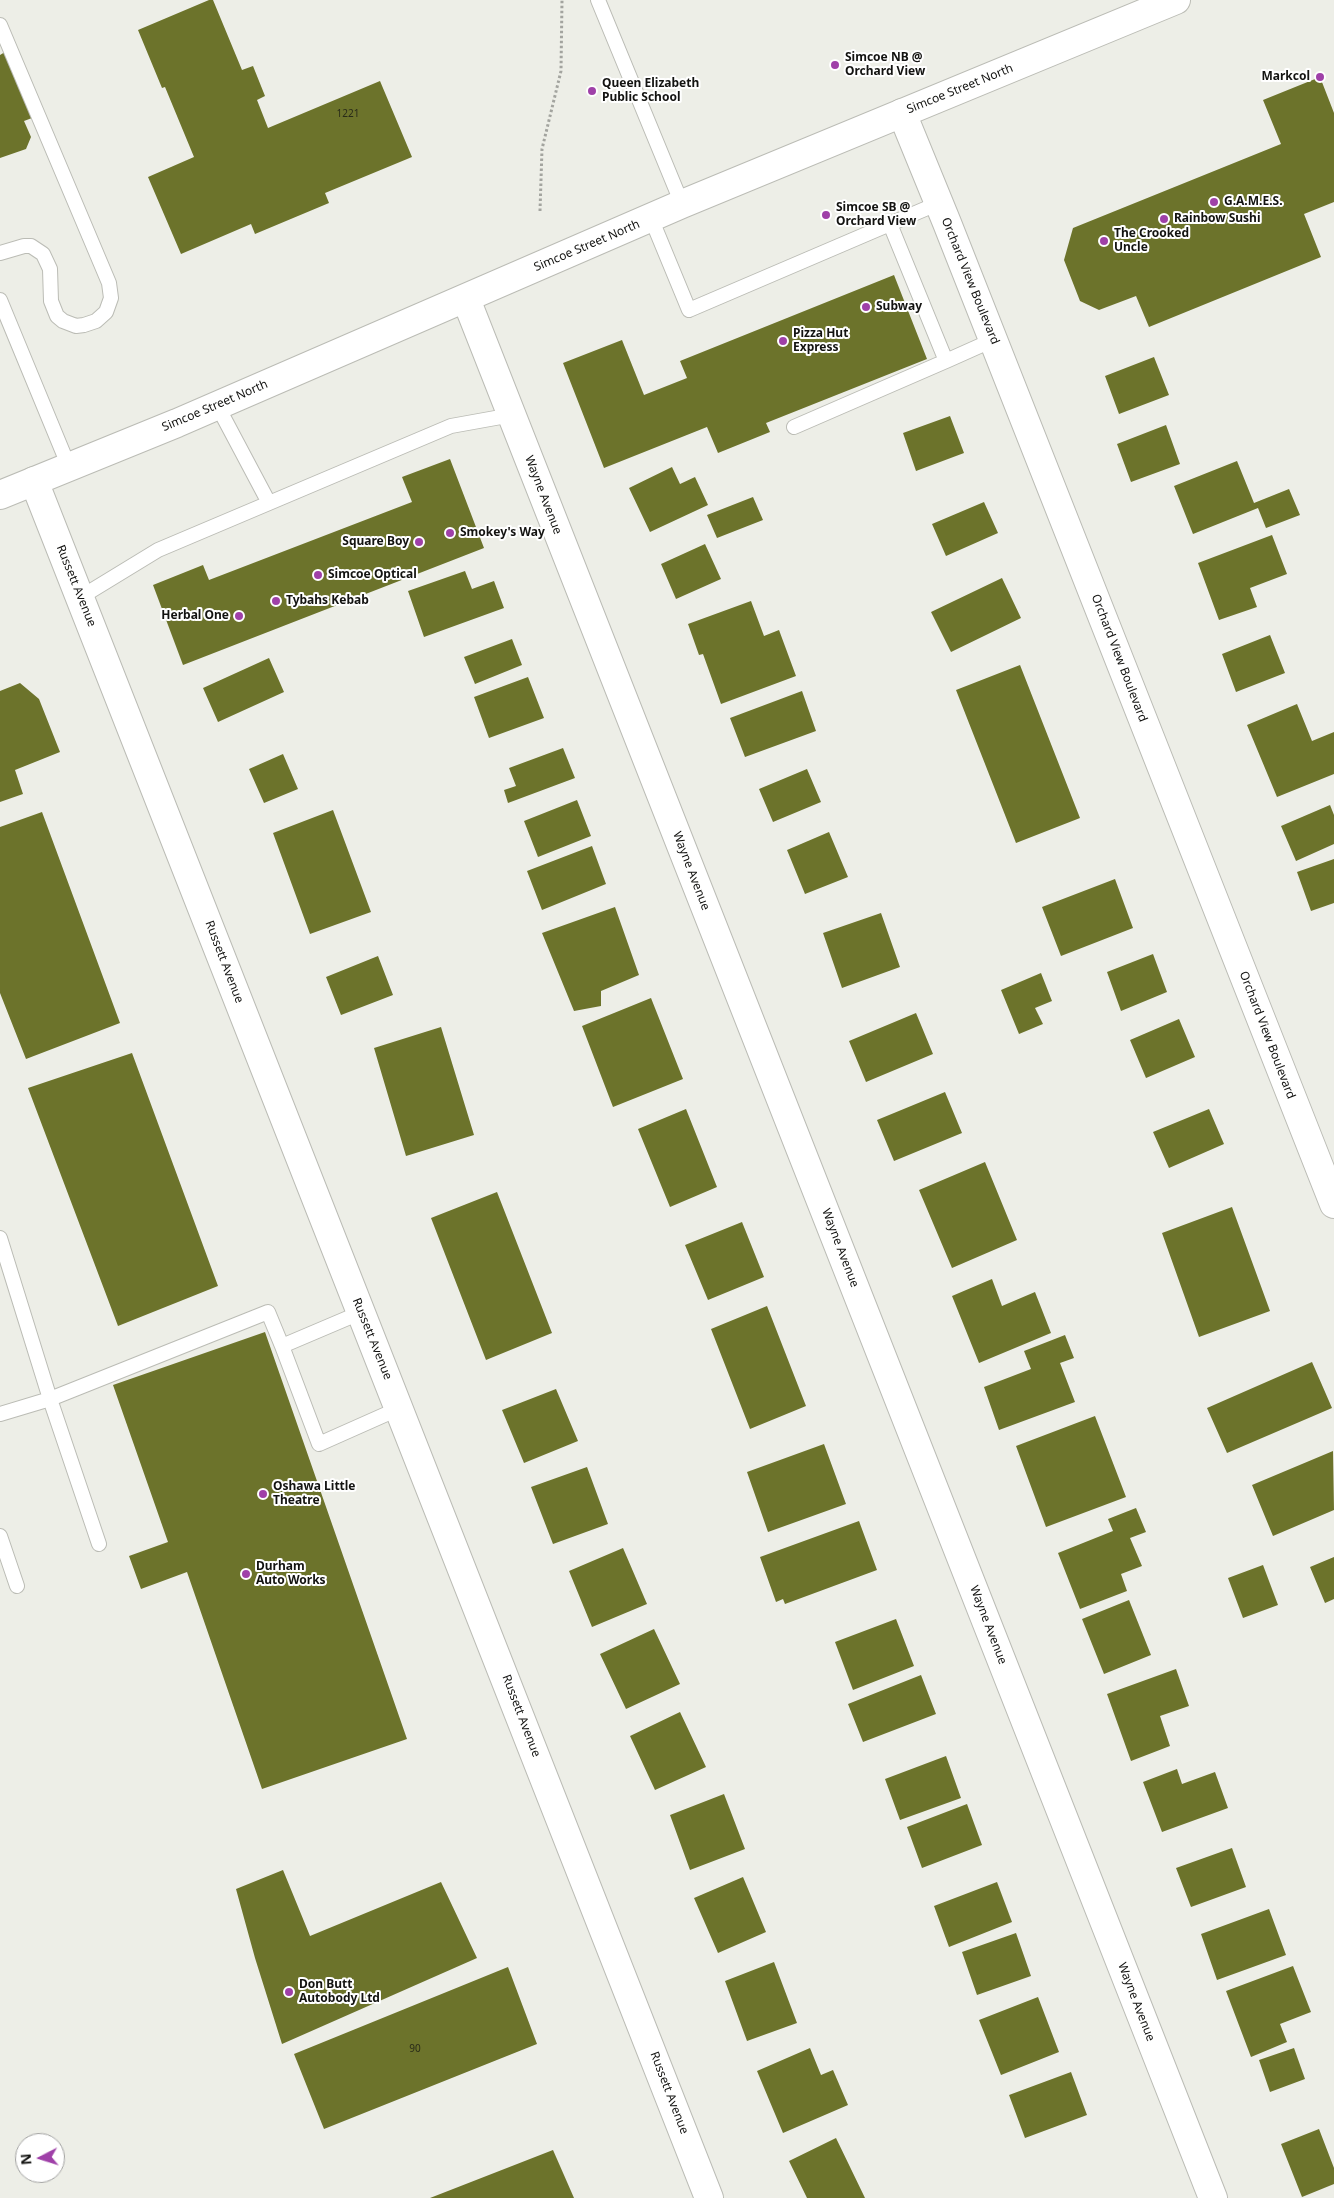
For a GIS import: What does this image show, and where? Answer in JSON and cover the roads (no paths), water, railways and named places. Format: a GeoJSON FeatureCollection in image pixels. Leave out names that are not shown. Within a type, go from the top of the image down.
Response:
{"type":"FeatureCollection","features":[{"type":"Feature","properties":{"kind":"street","name":"Simcoe Street North"},"geometry":{"type":"LineString","coordinates":[[0,495],[466,299],[682,204],[1176,0]]}},
{"type":"Feature","properties":{"kind":"street","name":"Orchard View Boulevard"},"geometry":{"type":"LineString","coordinates":[[902,113],[1334,1204]]}},
{"type":"Feature","properties":{"kind":"street","name":"Wayne Avenue"},"geometry":{"type":"LineString","coordinates":[[466,299],[1213,2198]]}},
{"type":"Feature","properties":{"kind":"street","name":"Russett Avenue"},"geometry":{"type":"LineString","coordinates":[[34,481],[709,2198]]}},
{"type":"Feature","properties":{"kind":"lane"},"geometry":{"type":"LineString","coordinates":[[598,0],[682,204]]}},
{"type":"Feature","properties":{"kind":"lane"},"geometry":{"type":"LineString","coordinates":[[0,26],[107,277],[111,298],[106,312],[96,321],[84,325],[76,326],[63,322],[57,316],[51,301],[50,269],[43,254],[37,249],[24,246],[0,253]]}},
{"type":"Feature","properties":{"kind":"lane"},"geometry":{"type":"LineString","coordinates":[[651,218],[689,310],[939,203]]}},
{"type":"Feature","properties":{"kind":"lane"},"geometry":{"type":"LineString","coordinates":[[890,224],[946,361]]}},
{"type":"Feature","properties":{"kind":"lane"},"geometry":{"type":"LineString","coordinates":[[0,300],[69,467]]}},
{"type":"Feature","properties":{"kind":"lane"},"geometry":{"type":"LineString","coordinates":[[794,428],[993,340]]}},
{"type":"Feature","properties":{"kind":"lane"},"geometry":{"type":"LineString","coordinates":[[217,405],[269,504]]}},
{"type":"Feature","properties":{"kind":"lane"},"geometry":{"type":"LineString","coordinates":[[81,597],[158,550],[451,426],[512,414]]}},
{"type":"Feature","properties":{"kind":"lane"},"geometry":{"type":"LineString","coordinates":[[0,1238],[50,1400],[98,1544]]}},
{"type":"Feature","properties":{"kind":"lane"},"geometry":{"type":"LineString","coordinates":[[0,1414],[50,1400],[268,1312],[319,1444],[400,1408]]}},
{"type":"Feature","properties":{"kind":"lane"},"geometry":{"type":"LineString","coordinates":[[282,1346],[362,1312]]}},
{"type":"Feature","properties":{"kind":"lane"},"geometry":{"type":"LineString","coordinates":[[0,1536],[17,1586]]}},
{"type":"Feature","properties":{"kind":"place","name":"Simcoe NB @ Orchard View"},"geometry":{"type":"Point","coordinates":[835,65]}},
{"type":"Feature","properties":{"kind":"place","name":"Markcol"},"geometry":{"type":"Point","coordinates":[1320,77]}},
{"type":"Feature","properties":{"kind":"place","name":"Queen Elizabeth Public School"},"geometry":{"type":"Point","coordinates":[592,91]}},
{"type":"Feature","properties":{"kind":"place","name":"G.A.M.E.S."},"geometry":{"type":"Point","coordinates":[1214,202]}},
{"type":"Feature","properties":{"kind":"place","name":"Simcoe SB @ Orchard View"},"geometry":{"type":"Point","coordinates":[826,215]}},
{"type":"Feature","properties":{"kind":"place","name":"Rainbow Sushi"},"geometry":{"type":"Point","coordinates":[1164,219]}},
{"type":"Feature","properties":{"kind":"place","name":"The Crooked Uncle"},"geometry":{"type":"Point","coordinates":[1104,241]}},
{"type":"Feature","properties":{"kind":"place","name":"Subway"},"geometry":{"type":"Point","coordinates":[866,307]}},
{"type":"Feature","properties":{"kind":"place","name":"Pizza Hut Express"},"geometry":{"type":"Point","coordinates":[783,341]}},
{"type":"Feature","properties":{"kind":"place","name":"Smokey's Way"},"geometry":{"type":"Point","coordinates":[450,533]}},
{"type":"Feature","properties":{"kind":"place","name":"Square Boy"},"geometry":{"type":"Point","coordinates":[419,542]}},
{"type":"Feature","properties":{"kind":"place","name":"Simcoe Optical"},"geometry":{"type":"Point","coordinates":[318,575]}},
{"type":"Feature","properties":{"kind":"place","name":"Tybahs Kebab"},"geometry":{"type":"Point","coordinates":[276,601]}},
{"type":"Feature","properties":{"kind":"place","name":"Herbal One"},"geometry":{"type":"Point","coordinates":[239,616]}},
{"type":"Feature","properties":{"kind":"place","name":"Oshawa Little Theatre"},"geometry":{"type":"Point","coordinates":[263,1494]}},
{"type":"Feature","properties":{"kind":"place","name":"Durham Auto Works"},"geometry":{"type":"Point","coordinates":[246,1574]}},
{"type":"Feature","properties":{"kind":"place","name":"Don Butt Autobody Ltd"},"geometry":{"type":"Point","coordinates":[289,1992]}}]}
